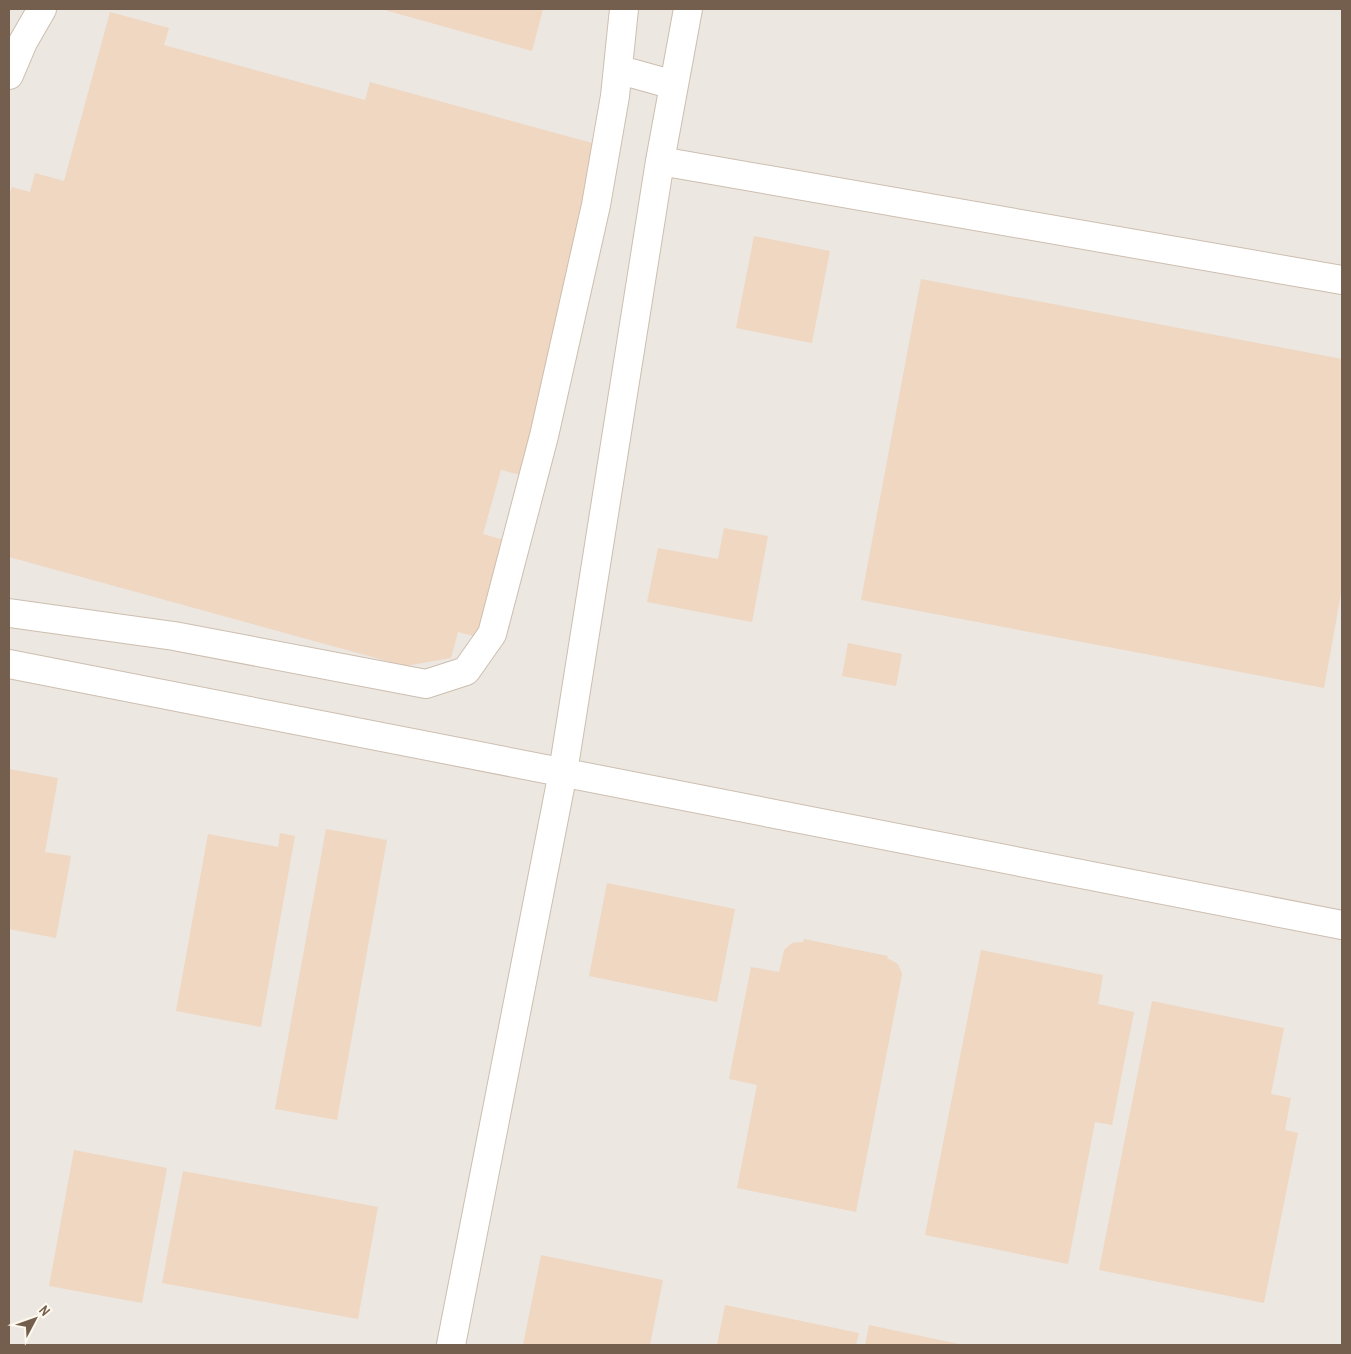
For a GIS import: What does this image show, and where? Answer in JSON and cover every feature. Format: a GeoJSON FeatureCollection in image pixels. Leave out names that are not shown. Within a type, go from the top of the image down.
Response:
{"type":"FeatureCollection","features":[{"type":"Feature","properties":{"kind":"street"},"geometry":{"type":"LineString","coordinates":[[9,75],[23,42],[42,9]]}},
{"type":"Feature","properties":{"kind":"street"},"geometry":{"type":"LineString","coordinates":[[9,613],[174,636],[426,684],[466,671],[492,634],[544,436],[596,205],[618,74],[624,9]]}},
{"type":"Feature","properties":{"kind":"street"},"geometry":{"type":"LineString","coordinates":[[451,1345],[563,772],[660,161],[688,9]]}},
{"type":"Feature","properties":{"kind":"street"},"geometry":{"type":"LineString","coordinates":[[618,74],[631,73],[674,85]]}},
{"type":"Feature","properties":{"kind":"street"},"geometry":{"type":"LineString","coordinates":[[660,161],[1342,280]]}},
{"type":"Feature","properties":{"kind":"street"},"geometry":{"type":"LineString","coordinates":[[9,664],[1342,925]]}},
{"type":"Feature","properties":{"kind":"shaded area"},"geometry":{"type":"Polygon","coordinates":[[[9,9],[1342,9],[1342,1345],[9,1345],[9,9]]]}},
{"type":"Feature","properties":{"kind":"building"},"geometry":{"type":"Polygon","coordinates":[[[381,9],[543,9],[532,51],[381,9]]]}},
{"type":"Feature","properties":{"kind":"building"},"geometry":{"type":"Polygon","coordinates":[[[110,12],[169,28],[164,45],[365,100],[370,82],[603,146],[521,475],[501,470],[483,534],[504,540],[477,637],[458,632],[451,658],[405,666],[9,557],[9,195],[12,187],[30,192],[35,173],[64,181],[110,12]]]}},
{"type":"Feature","properties":{"kind":"building"},"geometry":{"type":"Polygon","coordinates":[[[754,236],[830,251],[812,343],[736,328],[754,236]]]}},
{"type":"Feature","properties":{"kind":"building"},"geometry":{"type":"Polygon","coordinates":[[[921,279],[1342,359],[1342,588],[1324,688],[861,600],[921,279]]]}},
{"type":"Feature","properties":{"kind":"building"},"geometry":{"type":"Polygon","coordinates":[[[724,528],[768,536],[752,622],[647,602],[658,548],[718,559],[724,528]]]}},
{"type":"Feature","properties":{"kind":"building"},"geometry":{"type":"Polygon","coordinates":[[[848,643],[902,654],[896,686],[842,676],[848,643]]]}},
{"type":"Feature","properties":{"kind":"building"},"geometry":{"type":"Polygon","coordinates":[[[9,769],[58,778],[45,852],[71,856],[56,938],[9,929],[9,769]]]}},
{"type":"Feature","properties":{"kind":"building"},"geometry":{"type":"Polygon","coordinates":[[[326,829],[387,840],[337,1120],[275,1109],[326,829]]]}},
{"type":"Feature","properties":{"kind":"building"},"geometry":{"type":"Polygon","coordinates":[[[280,833],[295,836],[261,1027],[176,1011],[208,834],[278,847],[280,833]]]}},
{"type":"Feature","properties":{"kind":"building"},"geometry":{"type":"Polygon","coordinates":[[[607,883],[735,909],[717,1002],[589,976],[607,883]]]}},
{"type":"Feature","properties":{"kind":"building"},"geometry":{"type":"Polygon","coordinates":[[[804,939],[888,956],[887,958],[898,964],[902,974],[856,1212],[737,1188],[757,1085],[729,1079],[751,967],[779,972],[784,950],[792,943],[803,942],[804,939]]]}},
{"type":"Feature","properties":{"kind":"building"},"geometry":{"type":"Polygon","coordinates":[[[981,950],[1103,975],[1098,1004],[1134,1012],[1112,1125],[1095,1122],[1068,1264],[925,1235],[981,950]]]}},
{"type":"Feature","properties":{"kind":"building"},"geometry":{"type":"Polygon","coordinates":[[[1152,1001],[1284,1028],[1271,1094],[1291,1098],[1285,1130],[1298,1133],[1264,1303],[1099,1270],[1152,1001]]]}},
{"type":"Feature","properties":{"kind":"building"},"geometry":{"type":"Polygon","coordinates":[[[74,1150],[167,1168],[142,1303],[49,1286],[74,1150]]]}},
{"type":"Feature","properties":{"kind":"building"},"geometry":{"type":"Polygon","coordinates":[[[183,1171],[378,1207],[358,1319],[162,1283],[183,1171]]]}},
{"type":"Feature","properties":{"kind":"building"},"geometry":{"type":"Polygon","coordinates":[[[541,1255],[663,1280],[650,1345],[523,1345],[541,1255]]]}},
{"type":"Feature","properties":{"kind":"building"},"geometry":{"type":"Polygon","coordinates":[[[725,1305],[859,1333],[856,1345],[717,1345],[725,1305]]]}},
{"type":"Feature","properties":{"kind":"building"},"geometry":{"type":"Polygon","coordinates":[[[869,1325],[959,1344],[959,1345],[865,1345],[869,1325]]]}}]}
